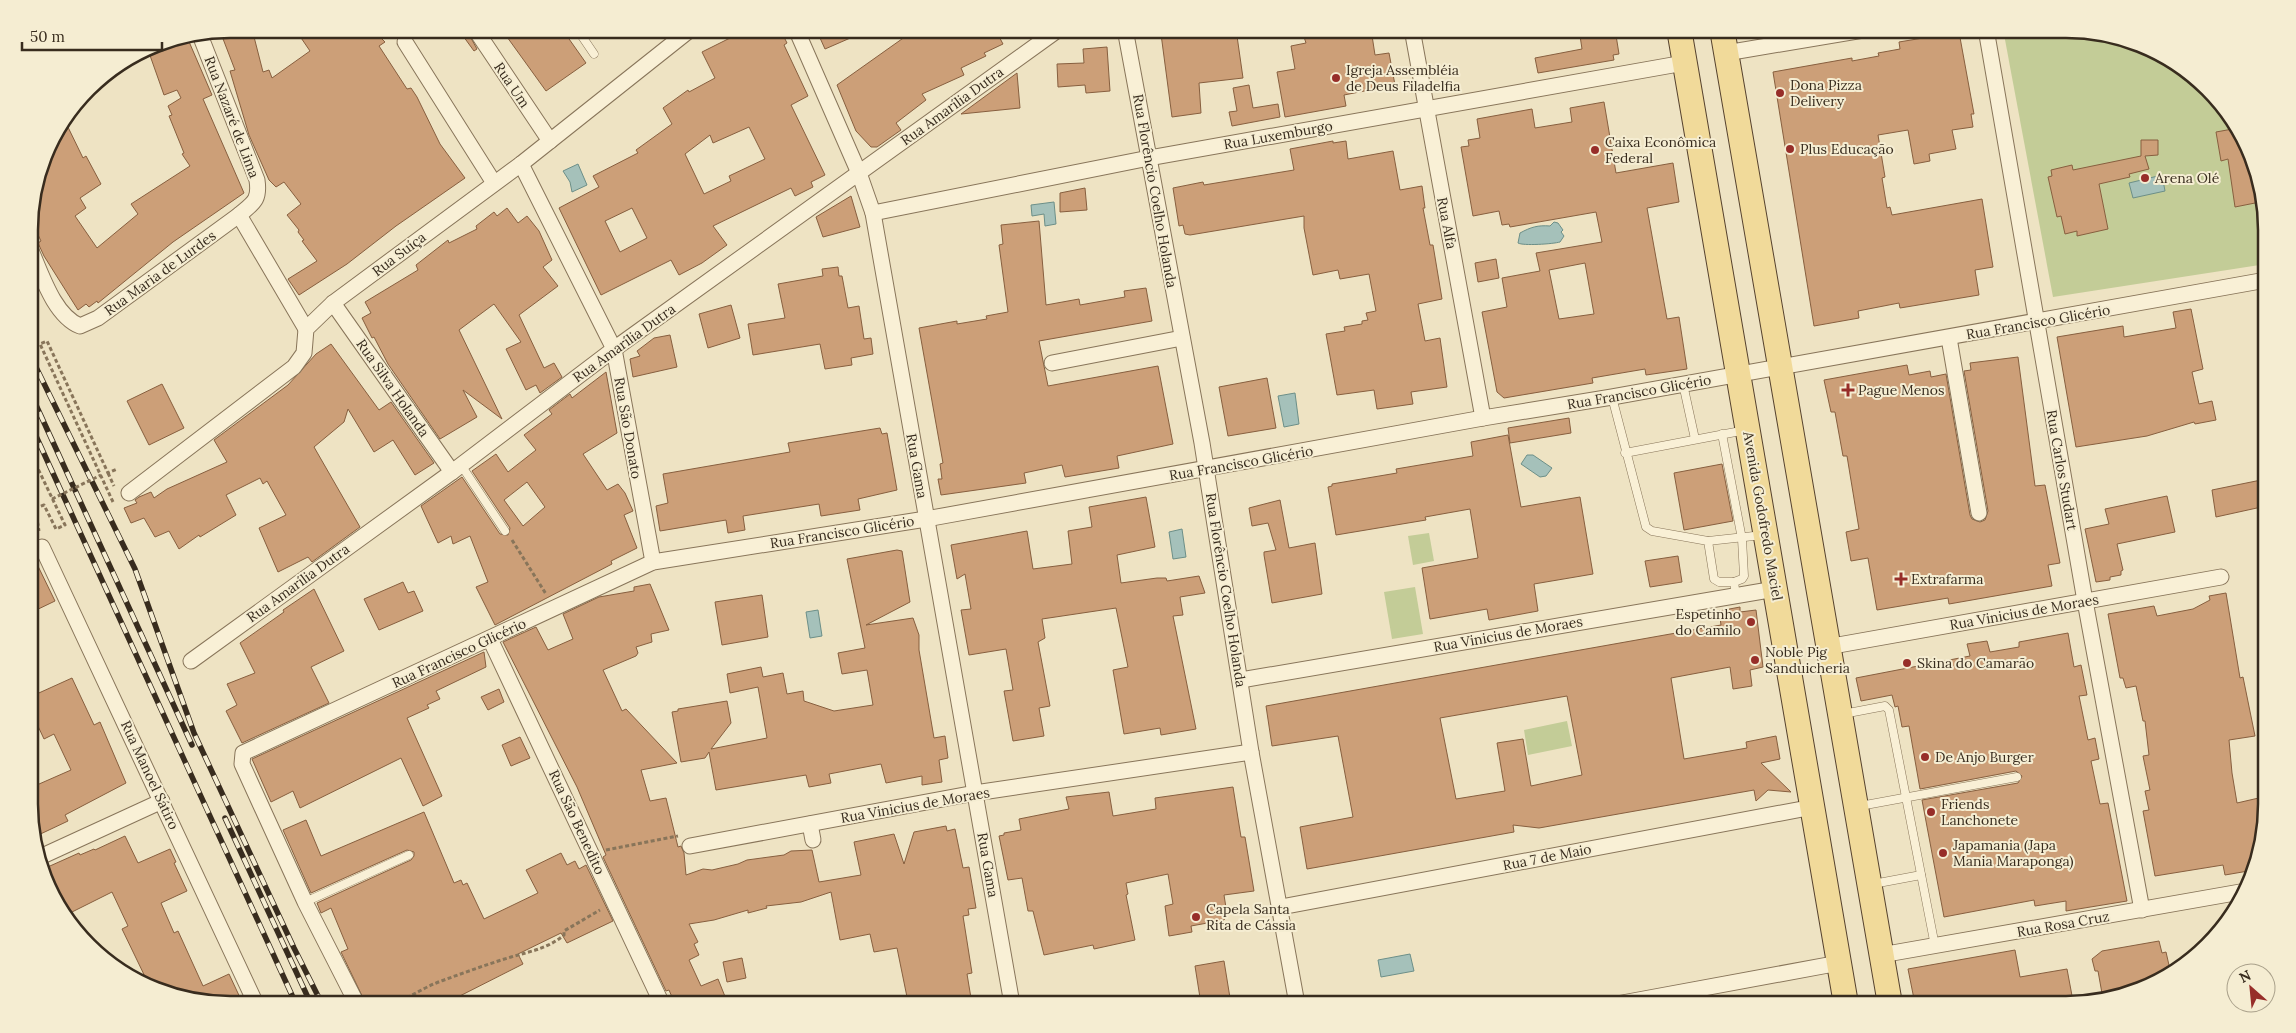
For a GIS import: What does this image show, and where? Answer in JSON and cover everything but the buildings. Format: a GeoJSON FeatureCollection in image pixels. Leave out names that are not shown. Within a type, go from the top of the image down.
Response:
{"type":"FeatureCollection","features":[{"type":"Feature","properties":{"kind":"main road","name":"Avenida Godofredo Maciel"},"geometry":{"type":"LineString","coordinates":[[1680,38],[1845,996]]}},
{"type":"Feature","properties":{"kind":"main road"},"geometry":{"type":"LineString","coordinates":[[1724,38],[1889,996]]}},
{"type":"Feature","properties":{"kind":"street","name":"Rua Um"},"geometry":{"type":"LineString","coordinates":[[480,38],[550,141]]}},
{"type":"Feature","properties":{"kind":"street","name":"Rua Suíça"},"geometry":{"type":"LineString","coordinates":[[306,329],[333,303],[521,164],[680,38]]}},
{"type":"Feature","properties":{"kind":"street","name":"Rua Gama"},"geometry":{"type":"LineString","coordinates":[[800,38],[859,173],[873,213],[1011,996]]}},
{"type":"Feature","properties":{"kind":"street","name":"Rua Amarília Dutra"},"geometry":{"type":"LineString","coordinates":[[191,661],[456,468],[614,349],[1046,38]]}},
{"type":"Feature","properties":{"kind":"street","name":"Rua Florêncio Coelho Holanda"},"geometry":{"type":"LineString","coordinates":[[1127,38],[1206,469],[1251,752],[1281,907],[1296,996]]}},
{"type":"Feature","properties":{"kind":"street","name":"Rua Alfa"},"geometry":{"type":"LineString","coordinates":[[1413,38],[1483,418]]}},
{"type":"Feature","properties":{"kind":"street"},"geometry":{"type":"LineString","coordinates":[[1726,53],[1815,38]]}},
{"type":"Feature","properties":{"kind":"street","name":"Rua Carlos Studart"},"geometry":{"type":"LineString","coordinates":[[1988,38],[2084,601],[2142,910]]}},
{"type":"Feature","properties":{"kind":"street","name":"Rua Nazaré de Lima"},"geometry":{"type":"LineString","coordinates":[[202,39],[256,180],[258,191],[256,201]]}},
{"type":"Feature","properties":{"kind":"street"},"geometry":{"type":"LineString","coordinates":[[405,42],[494,183]]}},
{"type":"Feature","properties":{"kind":"street","name":"Rua Luxemburgo"},"geometry":{"type":"LineString","coordinates":[[873,213],[1149,158],[1684,63]]}},
{"type":"Feature","properties":{"kind":"street","name":"Rua São Donato"},"geometry":{"type":"LineString","coordinates":[[521,164],[614,349],[652,562]]}},
{"type":"Feature","properties":{"kind":"street","name":"Rua Maria de Lurdes"},"geometry":{"type":"LineString","coordinates":[[38,265],[60,313],[70,322],[80,326],[98,318],[256,201]]}},
{"type":"Feature","properties":{"kind":"street"},"geometry":{"type":"LineString","coordinates":[[129,493],[294,367],[304,352],[306,329],[239,215]]}},
{"type":"Feature","properties":{"kind":"street","name":"Rua Francisco Glicério"},"geometry":{"type":"LineString","coordinates":[[305,902],[242,764],[244,753],[652,562],[926,519],[1483,418],[1949,338],[2258,281]]}},
{"type":"Feature","properties":{"kind":"street","name":"Rua Silva Holanda"},"geometry":{"type":"LineString","coordinates":[[333,303],[456,468]]}},
{"type":"Feature","properties":{"kind":"street"},"geometry":{"type":"LineString","coordinates":[[1052,362],[1182,338]]}},
{"type":"Feature","properties":{"kind":"street"},"geometry":{"type":"LineString","coordinates":[[1949,338],[1979,513]]}},
{"type":"Feature","properties":{"kind":"street","name":"Rua Manoel Sátiro"},"geometry":{"type":"LineString","coordinates":[[38,554],[162,801],[252,996]]}},
{"type":"Feature","properties":{"kind":"street","name":"Rua Vinicius de Moraes"},"geometry":{"type":"LineString","coordinates":[[1827,647],[2221,577]]}},
{"type":"Feature","properties":{"kind":"street","name":"Rua Vinicius de Moraes"},"geometry":{"type":"LineString","coordinates":[[1241,680],[1735,589],[1775,589]]}},
{"type":"Feature","properties":{"kind":"street","name":"Rua São Benedito"},"geometry":{"type":"LineString","coordinates":[[490,639],[658,996]]}},
{"type":"Feature","properties":{"kind":"street","name":"Rua Vinicius de Moraes"},"geometry":{"type":"LineString","coordinates":[[690,846],[975,793],[1251,752]]}},
{"type":"Feature","properties":{"kind":"street"},"geometry":{"type":"LineString","coordinates":[[45,855],[162,801]]}},
{"type":"Feature","properties":{"kind":"street","name":"Rua 7 de Maio"},"geometry":{"type":"LineString","coordinates":[[1281,907],[1813,807]]}},
{"type":"Feature","properties":{"kind":"street"},"geometry":{"type":"LineString","coordinates":[[810,824],[813,840]]}},
{"type":"Feature","properties":{"kind":"street","name":"Rua Rosa Cruz"},"geometry":{"type":"LineString","coordinates":[[1881,955],[2237,893]]}},
{"type":"Feature","properties":{"kind":"street"},"geometry":{"type":"LineString","coordinates":[[305,902],[353,996]]}},
{"type":"Feature","properties":{"kind":"street"},"geometry":{"type":"LineString","coordinates":[[1662,996],[1839,963]]}},
{"type":"Feature","properties":{"kind":"lane"},"geometry":{"type":"LineString","coordinates":[[583,38],[594,54]]}},
{"type":"Feature","properties":{"kind":"lane"},"geometry":{"type":"LineString","coordinates":[[1683,384],[1695,439]]}},
{"type":"Feature","properties":{"kind":"lane"},"geometry":{"type":"LineString","coordinates":[[1612,397],[1646,528],[1652,532],[1708,541],[1742,539],[1766,535]]}},
{"type":"Feature","properties":{"kind":"lane"},"geometry":{"type":"LineString","coordinates":[[1625,452],[1748,429]]}},
{"type":"Feature","properties":{"kind":"lane"},"geometry":{"type":"LineString","coordinates":[[1708,541],[1714,579],[1735,589],[1744,576],[1742,539],[1722,434]]}},
{"type":"Feature","properties":{"kind":"lane"},"geometry":{"type":"LineString","coordinates":[[456,468],[505,531]]}},
{"type":"Feature","properties":{"kind":"lane"},"geometry":{"type":"LineString","coordinates":[[1839,715],[1884,706],[1887,708],[1934,946]]}},
{"type":"Feature","properties":{"kind":"lane"},"geometry":{"type":"LineString","coordinates":[[1855,807],[2017,777]]}},
{"type":"Feature","properties":{"kind":"lane"},"geometry":{"type":"LineString","coordinates":[[305,902],[409,855]]}},
{"type":"Feature","properties":{"kind":"lane"},"geometry":{"type":"LineString","coordinates":[[1868,884],[1921,875]]}},
{"type":"Feature","properties":{"kind":"path"},"geometry":{"type":"LineString","coordinates":[[52,499],[101,475],[40,344],[48,341],[108,473],[117,469]]}},
{"type":"Feature","properties":{"kind":"path"},"geometry":{"type":"LineString","coordinates":[[38,469],[64,525],[56,529],[44,505],[38,507]]}},
{"type":"Feature","properties":{"kind":"path"},"geometry":{"type":"LineString","coordinates":[[505,531],[555,609]]}},
{"type":"Feature","properties":{"kind":"path"},"geometry":{"type":"LineString","coordinates":[[592,853],[688,834],[690,846]]}},
{"type":"Feature","properties":{"kind":"path"},"geometry":{"type":"LineString","coordinates":[[410,996],[427,986],[444,980],[513,957],[540,951],[564,935],[564,931],[613,903]]}},
{"type":"Feature","properties":{"kind":"green space","name":"Arena Olé"},"geometry":{"type":"Polygon","coordinates":[[[2005,38],[2092,39],[2140,52],[2163,63],[2184,77],[2219,112],[2239,144],[2255,192],[2258,217],[2258,265],[2053,297],[2005,38]]]}},
{"type":"Feature","properties":{"kind":"green space"},"geometry":{"type":"Polygon","coordinates":[[[1429,533],[1434,561],[1413,565],[1408,536],[1429,533]]]}},
{"type":"Feature","properties":{"kind":"green space"},"geometry":{"type":"Polygon","coordinates":[[[1415,587],[1423,634],[1392,639],[1384,592],[1415,587]]]}},
{"type":"Feature","properties":{"kind":"green space"},"geometry":{"type":"Polygon","coordinates":[[[1567,721],[1572,746],[1528,755],[1524,730],[1567,721]]]}},
{"type":"Feature","properties":{"kind":"water"},"geometry":{"type":"Polygon","coordinates":[[[578,164],[587,185],[572,192],[570,182],[563,171],[578,164]]]}},
{"type":"Feature","properties":{"kind":"water"},"geometry":{"type":"Polygon","coordinates":[[[2162,175],[2165,191],[2133,198],[2129,183],[2162,175]]]}},
{"type":"Feature","properties":{"kind":"water"},"geometry":{"type":"Polygon","coordinates":[[[1054,202],[1056,224],[1045,226],[1044,214],[1032,216],[1031,205],[1054,202]]]}},
{"type":"Feature","properties":{"kind":"water"},"geometry":{"type":"Polygon","coordinates":[[[1554,222],[1558,223],[1563,230],[1561,232],[1564,236],[1560,242],[1518,243],[1520,233],[1535,227],[1550,226],[1554,222]]]}},
{"type":"Feature","properties":{"kind":"water"},"geometry":{"type":"Polygon","coordinates":[[[1295,393],[1299,424],[1284,427],[1278,396],[1295,393]]]}},
{"type":"Feature","properties":{"kind":"water"},"geometry":{"type":"Polygon","coordinates":[[[1527,455],[1533,455],[1552,468],[1546,476],[1540,477],[1521,464],[1527,455]]]}},
{"type":"Feature","properties":{"kind":"water"},"geometry":{"type":"Polygon","coordinates":[[[1182,529],[1186,557],[1173,559],[1169,532],[1182,529]]]}},
{"type":"Feature","properties":{"kind":"water"},"geometry":{"type":"Polygon","coordinates":[[[818,610],[822,636],[810,638],[806,612],[818,610]]]}},
{"type":"Feature","properties":{"kind":"water"},"geometry":{"type":"Polygon","coordinates":[[[1410,954],[1414,971],[1381,977],[1378,960],[1410,954]]]}},
{"type":"Feature","properties":{"kind":"railway"},"geometry":{"type":"LineString","coordinates":[[38,371],[135,569],[194,733],[318,996]]}},
{"type":"Feature","properties":{"kind":"railway"},"geometry":{"type":"LineString","coordinates":[[38,409],[192,745]]}},
{"type":"Feature","properties":{"kind":"railway"},"geometry":{"type":"LineString","coordinates":[[38,440],[292,996]]}},
{"type":"Feature","properties":{"kind":"railway"},"geometry":{"type":"LineString","coordinates":[[225,818],[307,996]]}},
{"type":"Feature","properties":{"kind":"place","name":"Igreja Assembléia de Deus Filadelfia"},"geometry":{"type":"Point","coordinates":[1336,78]}},
{"type":"Feature","properties":{"kind":"place","name":"Dona Pizza Delivery"},"geometry":{"type":"Point","coordinates":[1780,93]}},
{"type":"Feature","properties":{"kind":"place","name":"Plus Educação"},"geometry":{"type":"Point","coordinates":[1790,149]}},
{"type":"Feature","properties":{"kind":"place","name":"Caixa Econômica Federal"},"geometry":{"type":"Point","coordinates":[1595,150]}},
{"type":"Feature","properties":{"kind":"place","name":"Arena Olé"},"geometry":{"type":"Point","coordinates":[2145,178]}},
{"type":"Feature","properties":{"kind":"place","name":"Pague Menos"},"geometry":{"type":"Point","coordinates":[1848,390]}},
{"type":"Feature","properties":{"kind":"place","name":"Extrafarma"},"geometry":{"type":"Point","coordinates":[1901,579]}},
{"type":"Feature","properties":{"kind":"place","name":"Espetinho do Camilo"},"geometry":{"type":"Point","coordinates":[1751,622]}},
{"type":"Feature","properties":{"kind":"place","name":"Noble Pig Sanduicheria"},"geometry":{"type":"Point","coordinates":[1755,660]}},
{"type":"Feature","properties":{"kind":"place","name":"Skina do Camarão"},"geometry":{"type":"Point","coordinates":[1907,663]}},
{"type":"Feature","properties":{"kind":"place","name":"De Anjo Burger"},"geometry":{"type":"Point","coordinates":[1925,757]}},
{"type":"Feature","properties":{"kind":"place","name":"Friends Lanchonete"},"geometry":{"type":"Point","coordinates":[1931,812]}},
{"type":"Feature","properties":{"kind":"place","name":"Japamania (Japa Mania Maraponga)"},"geometry":{"type":"Point","coordinates":[1943,853]}},
{"type":"Feature","properties":{"kind":"place","name":"Capela Santa Rita de Cássia"},"geometry":{"type":"Point","coordinates":[1196,917]}}]}
